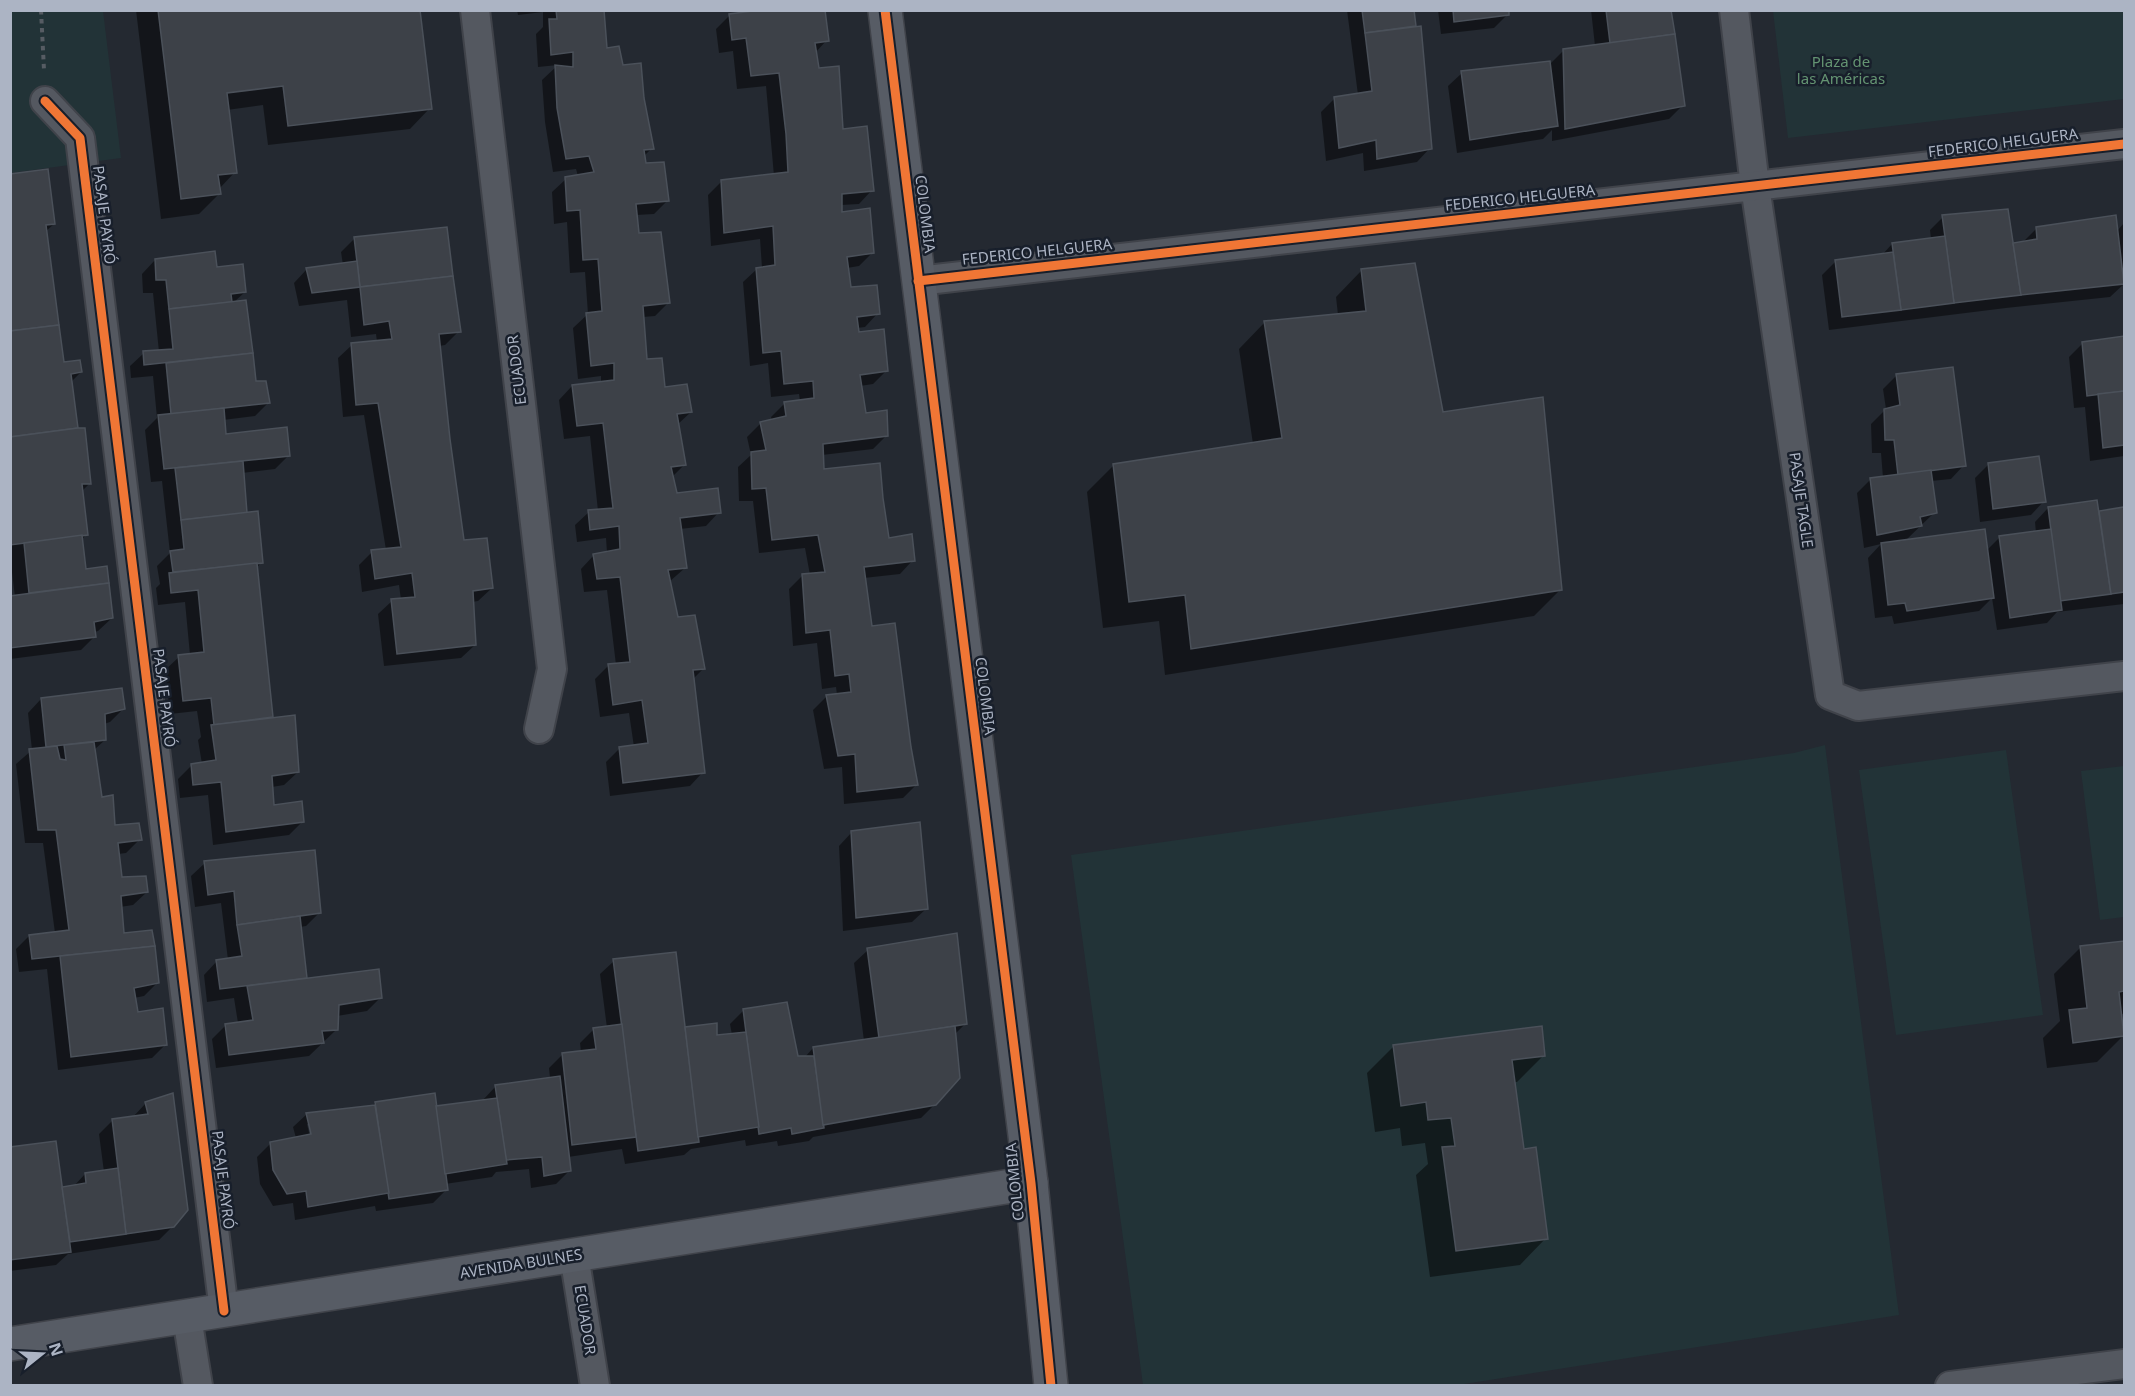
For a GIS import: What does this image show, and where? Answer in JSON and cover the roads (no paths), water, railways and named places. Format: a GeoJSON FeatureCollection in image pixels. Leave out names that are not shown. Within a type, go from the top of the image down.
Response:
{"type":"FeatureCollection","features":[{"type":"Feature","properties":{"kind":"street","name":"ECUADOR"},"geometry":{"type":"LineString","coordinates":[[474,10],[552,669],[540,729]]}},
{"type":"Feature","properties":{"kind":"street","name":"COLOMBIA"},"geometry":{"type":"LineString","coordinates":[[885,10],[1031,1183],[1052,1386]]}},
{"type":"Feature","properties":{"kind":"street","name":"PASAJE TAGLE"},"geometry":{"type":"LineString","coordinates":[[1734,10],[1755,186],[1830,695],[1858,706],[2124,676]]}},
{"type":"Feature","properties":{"kind":"street","name":"PASAJE PAYRÓ"},"geometry":{"type":"LineString","coordinates":[[45,101],[80,138],[224,1311]]}},
{"type":"Feature","properties":{"kind":"street","name":"FEDERICO HELGUERA"},"geometry":{"type":"LineString","coordinates":[[918,281],[2124,144]]}},
{"type":"Feature","properties":{"kind":"street","name":"AVENIDA BULNES"},"geometry":{"type":"LineString","coordinates":[[10,1344],[1031,1183]]}},
{"type":"Feature","properties":{"kind":"street","name":"ECUADOR"},"geometry":{"type":"LineString","coordinates":[[574,1255],[595,1386]]}},
{"type":"Feature","properties":{"kind":"street"},"geometry":{"type":"LineString","coordinates":[[188,1317],[198,1386]]}},
{"type":"Feature","properties":{"kind":"street"},"geometry":{"type":"LineString","coordinates":[[1956,1385],[2124,1364]]}},
{"type":"Feature","properties":{"kind":"park label","name":"Plaza de las Américas"},"geometry":{"type":"Point","coordinates":[1841,70]}}]}
